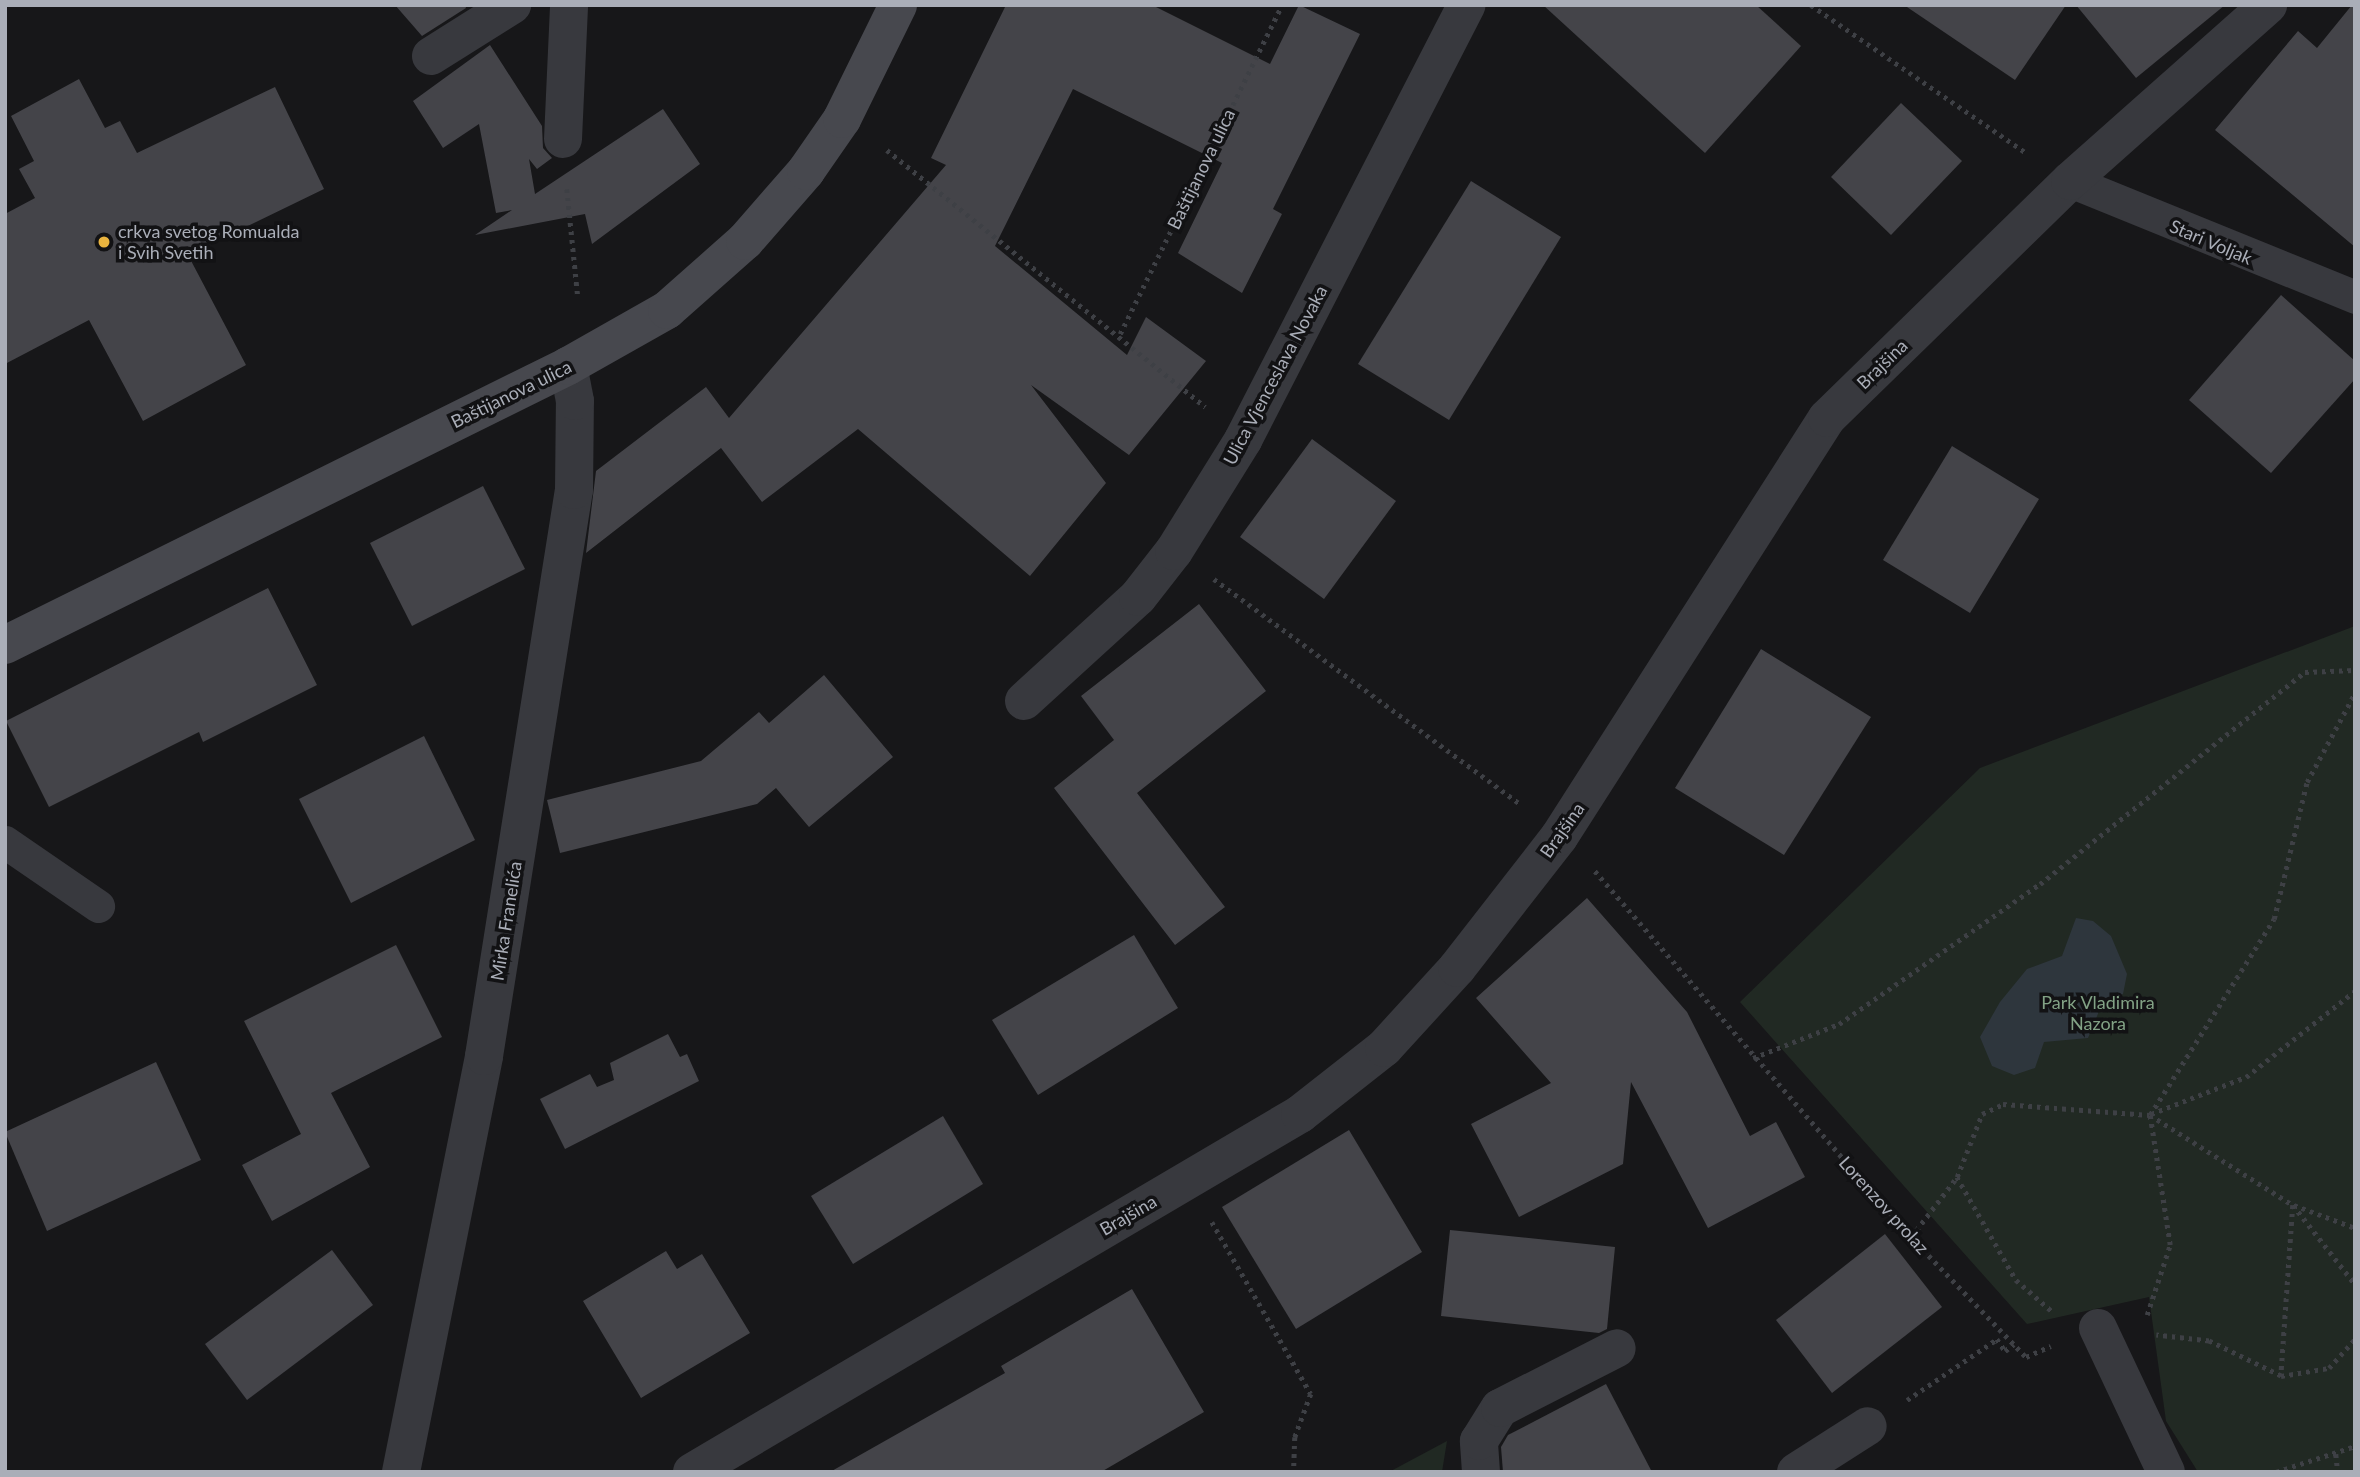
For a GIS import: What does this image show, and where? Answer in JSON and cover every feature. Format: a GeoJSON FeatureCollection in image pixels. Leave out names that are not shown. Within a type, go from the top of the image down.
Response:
{"type":"FeatureCollection","features":[{"type":"Feature","properties":{"kind":"main road","name":"Baštijanova ulica"},"geometry":{"type":"LineString","coordinates":[[5,645],[568,366],[667,310],[746,241],[842,119],[898,5]]}},
{"type":"Feature","properties":{"kind":"street"},"geometry":{"type":"LineString","coordinates":[[431,56],[512,5]]}},
{"type":"Feature","properties":{"kind":"street"},"geometry":{"type":"LineString","coordinates":[[563,139],[569,5]]}},
{"type":"Feature","properties":{"kind":"street","name":"Ulica Vjenceslava Novaka"},"geometry":{"type":"LineString","coordinates":[[1024,701],[1138,597],[1174,551],[1243,440],[1467,5]]}},
{"type":"Feature","properties":{"kind":"street","name":"Brajšina"},"geometry":{"type":"LineString","coordinates":[[692,1472],[1300,1114],[1384,1048],[1457,968],[1559,837],[1827,418],[2070,181],[2268,5]]}},
{"type":"Feature","properties":{"kind":"street","name":"Mirka Franelića"},"geometry":{"type":"LineString","coordinates":[[401,1472],[484,1056],[574,490],[575,401],[568,366]]}},
{"type":"Feature","properties":{"kind":"street"},"geometry":{"type":"LineString","coordinates":[[2082,1334],[2116,1364],[2166,1472]]}},
{"type":"Feature","properties":{"kind":"street"},"geometry":{"type":"LineString","coordinates":[[1481,1472],[1479,1441],[1500,1408],[1617,1348]]}},
{"type":"Feature","properties":{"kind":"street"},"geometry":{"type":"LineString","coordinates":[[1796,1472],[1868,1426]]}},
{"type":"Feature","properties":{"kind":"lane","name":"Stari Voljak"},"geometry":{"type":"LineString","coordinates":[[2070,181],[2355,297]]}},
{"type":"Feature","properties":{"kind":"lane"},"geometry":{"type":"LineString","coordinates":[[5,842],[97,906]]}},
{"type":"Feature","properties":{"kind":"path","name":"Baštijanova ulica"},"geometry":{"type":"LineString","coordinates":[[1120,334],[1282,5]]}},
{"type":"Feature","properties":{"kind":"path"},"geometry":{"type":"LineString","coordinates":[[1811,5],[2029,155]]}},
{"type":"Feature","properties":{"kind":"path"},"geometry":{"type":"LineString","coordinates":[[887,150],[1120,334],[1243,440]]}},
{"type":"Feature","properties":{"kind":"path"},"geometry":{"type":"LineString","coordinates":[[569,211],[578,298]]}},
{"type":"Feature","properties":{"kind":"path"},"geometry":{"type":"LineString","coordinates":[[1202,570],[1529,811]]}},
{"type":"Feature","properties":{"kind":"path"},"geometry":{"type":"LineString","coordinates":[[1753,1058],[1839,1024],[2029,892],[2305,672],[2355,670]]}},
{"type":"Feature","properties":{"kind":"path"},"geometry":{"type":"LineString","coordinates":[[2116,1364],[2140,1333],[2170,1245],[2150,1115],[2274,919],[2306,782],[2355,693]]}},
{"type":"Feature","properties":{"kind":"path","name":"Lorenzov prolaz"},"geometry":{"type":"LineString","coordinates":[[1594,869],[1753,1058],[1911,1237],[2014,1344]]}},
{"type":"Feature","properties":{"kind":"path"},"geometry":{"type":"LineString","coordinates":[[1911,1237],[1957,1177],[1973,1128],[1982,1114],[2003,1104],[2150,1115],[2246,1077],[2355,991]]}},
{"type":"Feature","properties":{"kind":"path"},"geometry":{"type":"LineString","coordinates":[[2150,1115],[2293,1205],[2355,1228]]}},
{"type":"Feature","properties":{"kind":"path"},"geometry":{"type":"LineString","coordinates":[[1957,1177],[2016,1280],[2082,1334]]}},
{"type":"Feature","properties":{"kind":"path"},"geometry":{"type":"LineString","coordinates":[[2293,1205],[2355,1284]]}},
{"type":"Feature","properties":{"kind":"path"},"geometry":{"type":"LineString","coordinates":[[2281,1376],[2293,1205]]}},
{"type":"Feature","properties":{"kind":"path"},"geometry":{"type":"LineString","coordinates":[[1205,1209],[1311,1394],[1295,1437],[1294,1472]]}},
{"type":"Feature","properties":{"kind":"path"},"geometry":{"type":"LineString","coordinates":[[2140,1333],[2209,1341],[2281,1376],[2329,1368],[2355,1339]]}},
{"type":"Feature","properties":{"kind":"path"},"geometry":{"type":"LineString","coordinates":[[1868,1426],[1997,1339],[2005,1351],[2014,1344],[2026,1357],[2082,1334]]}},
{"type":"Feature","properties":{"kind":"path"},"geometry":{"type":"LineString","coordinates":[[2276,1472],[2355,1446]]}},
{"type":"Feature","properties":{"kind":"path"},"geometry":{"type":"LineString","coordinates":[[2336,1454],[2338,1472]]}},
{"type":"Feature","properties":{"kind":"green space","name":"Park Vladimira Nazora"},"geometry":{"type":"Polygon","coordinates":[[[2355,626],[2355,1472],[2198,1472],[2166,1421],[2149,1297],[2027,1324],[1740,1002],[1980,768],[2355,626]]]}},
{"type":"Feature","properties":{"kind":"green space"},"geometry":{"type":"Polygon","coordinates":[[[1447,1441],[1442,1472],[1389,1472],[1447,1441]]]}},
{"type":"Feature","properties":{"kind":"shaded area"},"geometry":{"type":"Polygon","coordinates":[[[2076,918],[2093,921],[2111,936],[2127,974],[2123,994],[2102,1004],[2088,1038],[2044,1042],[2035,1068],[2014,1075],[1992,1066],[1980,1037],[2000,1002],[2027,969],[2062,956],[2076,918]]]}},
{"type":"Feature","properties":{"kind":"building"},"geometry":{"type":"Polygon","coordinates":[[[395,5],[465,5],[466,8],[422,36],[395,5]]]}},
{"type":"Feature","properties":{"kind":"building"},"geometry":{"type":"Polygon","coordinates":[[[1006,5],[1152,5],[1270,64],[1299,5],[1360,34],[1273,209],[1282,214],[1242,293],[1178,253],[1222,163],[1073,89],[995,246],[1127,355],[1146,317],[1206,361],[1129,455],[1031,385],[1106,483],[1030,576],[858,429],[762,502],[721,448],[586,553],[596,471],[706,387],[729,418],[946,165],[931,158],[1006,5]]]}},
{"type":"Feature","properties":{"kind":"building"},"geometry":{"type":"Polygon","coordinates":[[[1543,5],[1756,5],[1801,46],[1705,153],[1543,5]]]}},
{"type":"Feature","properties":{"kind":"building"},"geometry":{"type":"Polygon","coordinates":[[[1904,5],[2066,5],[2015,80],[1904,5]]]}},
{"type":"Feature","properties":{"kind":"building"},"geometry":{"type":"Polygon","coordinates":[[[2076,5],[2225,5],[2136,78],[2076,5]]]}},
{"type":"Feature","properties":{"kind":"building"},"geometry":{"type":"Polygon","coordinates":[[[2352,5],[2355,5],[2355,247],[2215,130],[2298,31],[2317,48],[2352,5]]]}},
{"type":"Feature","properties":{"kind":"building"},"geometry":{"type":"Polygon","coordinates":[[[490,45],[542,126],[543,148],[552,158],[537,169],[529,159],[535,194],[663,109],[700,164],[592,244],[585,214],[475,235],[512,210],[496,213],[479,124],[443,148],[413,101],[490,45]]]}},
{"type":"Feature","properties":{"kind":"building","name":"crkva svetog Romualda i Svih Svetih"},"geometry":{"type":"Polygon","coordinates":[[[79,79],[105,128],[120,121],[137,153],[275,87],[324,189],[188,255],[246,365],[143,421],[89,320],[5,364],[5,214],[35,198],[19,169],[34,161],[11,116],[79,79]]]}},
{"type":"Feature","properties":{"kind":"building"},"geometry":{"type":"Polygon","coordinates":[[[1901,103],[1962,161],[1891,235],[1831,177],[1901,103]]]}},
{"type":"Feature","properties":{"kind":"building"},"geometry":{"type":"Polygon","coordinates":[[[1471,181],[1561,237],[1449,420],[1358,364],[1471,181]]]}},
{"type":"Feature","properties":{"kind":"building"},"geometry":{"type":"Polygon","coordinates":[[[2281,295],[2355,361],[2355,379],[2271,473],[2189,400],[2281,295]]]}},
{"type":"Feature","properties":{"kind":"building"},"geometry":{"type":"Polygon","coordinates":[[[1312,439],[1396,501],[1324,599],[1240,537],[1312,439]]]}},
{"type":"Feature","properties":{"kind":"building"},"geometry":{"type":"Polygon","coordinates":[[[1952,446],[2039,499],[1970,613],[1883,560],[1952,446]]]}},
{"type":"Feature","properties":{"kind":"building"},"geometry":{"type":"Polygon","coordinates":[[[483,486],[525,569],[412,626],[370,543],[483,486]]]}},
{"type":"Feature","properties":{"kind":"building"},"geometry":{"type":"Polygon","coordinates":[[[268,588],[317,685],[203,742],[199,732],[49,807],[6,721],[268,588]]]}},
{"type":"Feature","properties":{"kind":"building"},"geometry":{"type":"Polygon","coordinates":[[[1199,604],[1266,691],[1137,793],[1225,907],[1175,945],[1054,788],[1114,740],[1081,696],[1199,604]]]}},
{"type":"Feature","properties":{"kind":"building"},"geometry":{"type":"Polygon","coordinates":[[[1761,649],[1871,717],[1784,855],[1675,788],[1761,649]]]}},
{"type":"Feature","properties":{"kind":"building"},"geometry":{"type":"Polygon","coordinates":[[[824,675],[893,757],[809,827],[776,788],[757,804],[560,853],[547,800],[701,761],[759,712],[769,723],[824,675]]]}},
{"type":"Feature","properties":{"kind":"building"},"geometry":{"type":"Polygon","coordinates":[[[424,736],[475,840],[351,903],[299,799],[424,736]]]}},
{"type":"Feature","properties":{"kind":"building"},"geometry":{"type":"Polygon","coordinates":[[[1587,898],[1687,1012],[1750,1136],[1776,1122],[1805,1177],[1708,1228],[1631,1082],[1623,1164],[1519,1217],[1471,1124],[1551,1083],[1476,998],[1587,898]]]}},
{"type":"Feature","properties":{"kind":"building"},"geometry":{"type":"Polygon","coordinates":[[[1134,935],[1178,1008],[1038,1095],[992,1020],[1134,935]]]}},
{"type":"Feature","properties":{"kind":"building"},"geometry":{"type":"Polygon","coordinates":[[[396,945],[442,1037],[331,1093],[370,1167],[272,1221],[242,1165],[301,1134],[244,1021],[396,945]]]}},
{"type":"Feature","properties":{"kind":"building"},"geometry":{"type":"Polygon","coordinates":[[[668,1034],[680,1057],[687,1054],[699,1081],[565,1149],[540,1099],[590,1074],[597,1087],[614,1080],[610,1063],[668,1034]]]}},
{"type":"Feature","properties":{"kind":"building"},"geometry":{"type":"Polygon","coordinates":[[[156,1062],[201,1160],[47,1231],[5,1132],[156,1062]]]}},
{"type":"Feature","properties":{"kind":"building"},"geometry":{"type":"Polygon","coordinates":[[[943,1116],[983,1184],[853,1264],[811,1196],[943,1116]]]}},
{"type":"Feature","properties":{"kind":"building"},"geometry":{"type":"Polygon","coordinates":[[[1349,1130],[1422,1252],[1296,1329],[1222,1207],[1349,1130]]]}},
{"type":"Feature","properties":{"kind":"building"},"geometry":{"type":"Polygon","coordinates":[[[1450,1230],[1615,1247],[1607,1329],[1599,1333],[1441,1316],[1450,1230]]]}},
{"type":"Feature","properties":{"kind":"building"},"geometry":{"type":"Polygon","coordinates":[[[1885,1234],[1942,1307],[1832,1393],[1776,1320],[1885,1234]]]}},
{"type":"Feature","properties":{"kind":"building"},"geometry":{"type":"Polygon","coordinates":[[[332,1250],[373,1305],[247,1400],[205,1344],[332,1250]]]}},
{"type":"Feature","properties":{"kind":"building"},"geometry":{"type":"Polygon","coordinates":[[[666,1251],[677,1269],[702,1254],[750,1333],[641,1398],[583,1301],[666,1251]]]}},
{"type":"Feature","properties":{"kind":"building"},"geometry":{"type":"Polygon","coordinates":[[[1132,1289],[1204,1412],[1101,1472],[830,1472],[1005,1373],[1001,1366],[1132,1289]]]}},
{"type":"Feature","properties":{"kind":"building"},"geometry":{"type":"Polygon","coordinates":[[[1606,1384],[1652,1472],[1503,1472],[1501,1447],[1508,1435],[1606,1384]]]}},
{"type":"Feature","properties":{"kind":"place","name":"crkva svetog Romualda i Svih Svetih"},"geometry":{"type":"Point","coordinates":[104,242]}}]}
